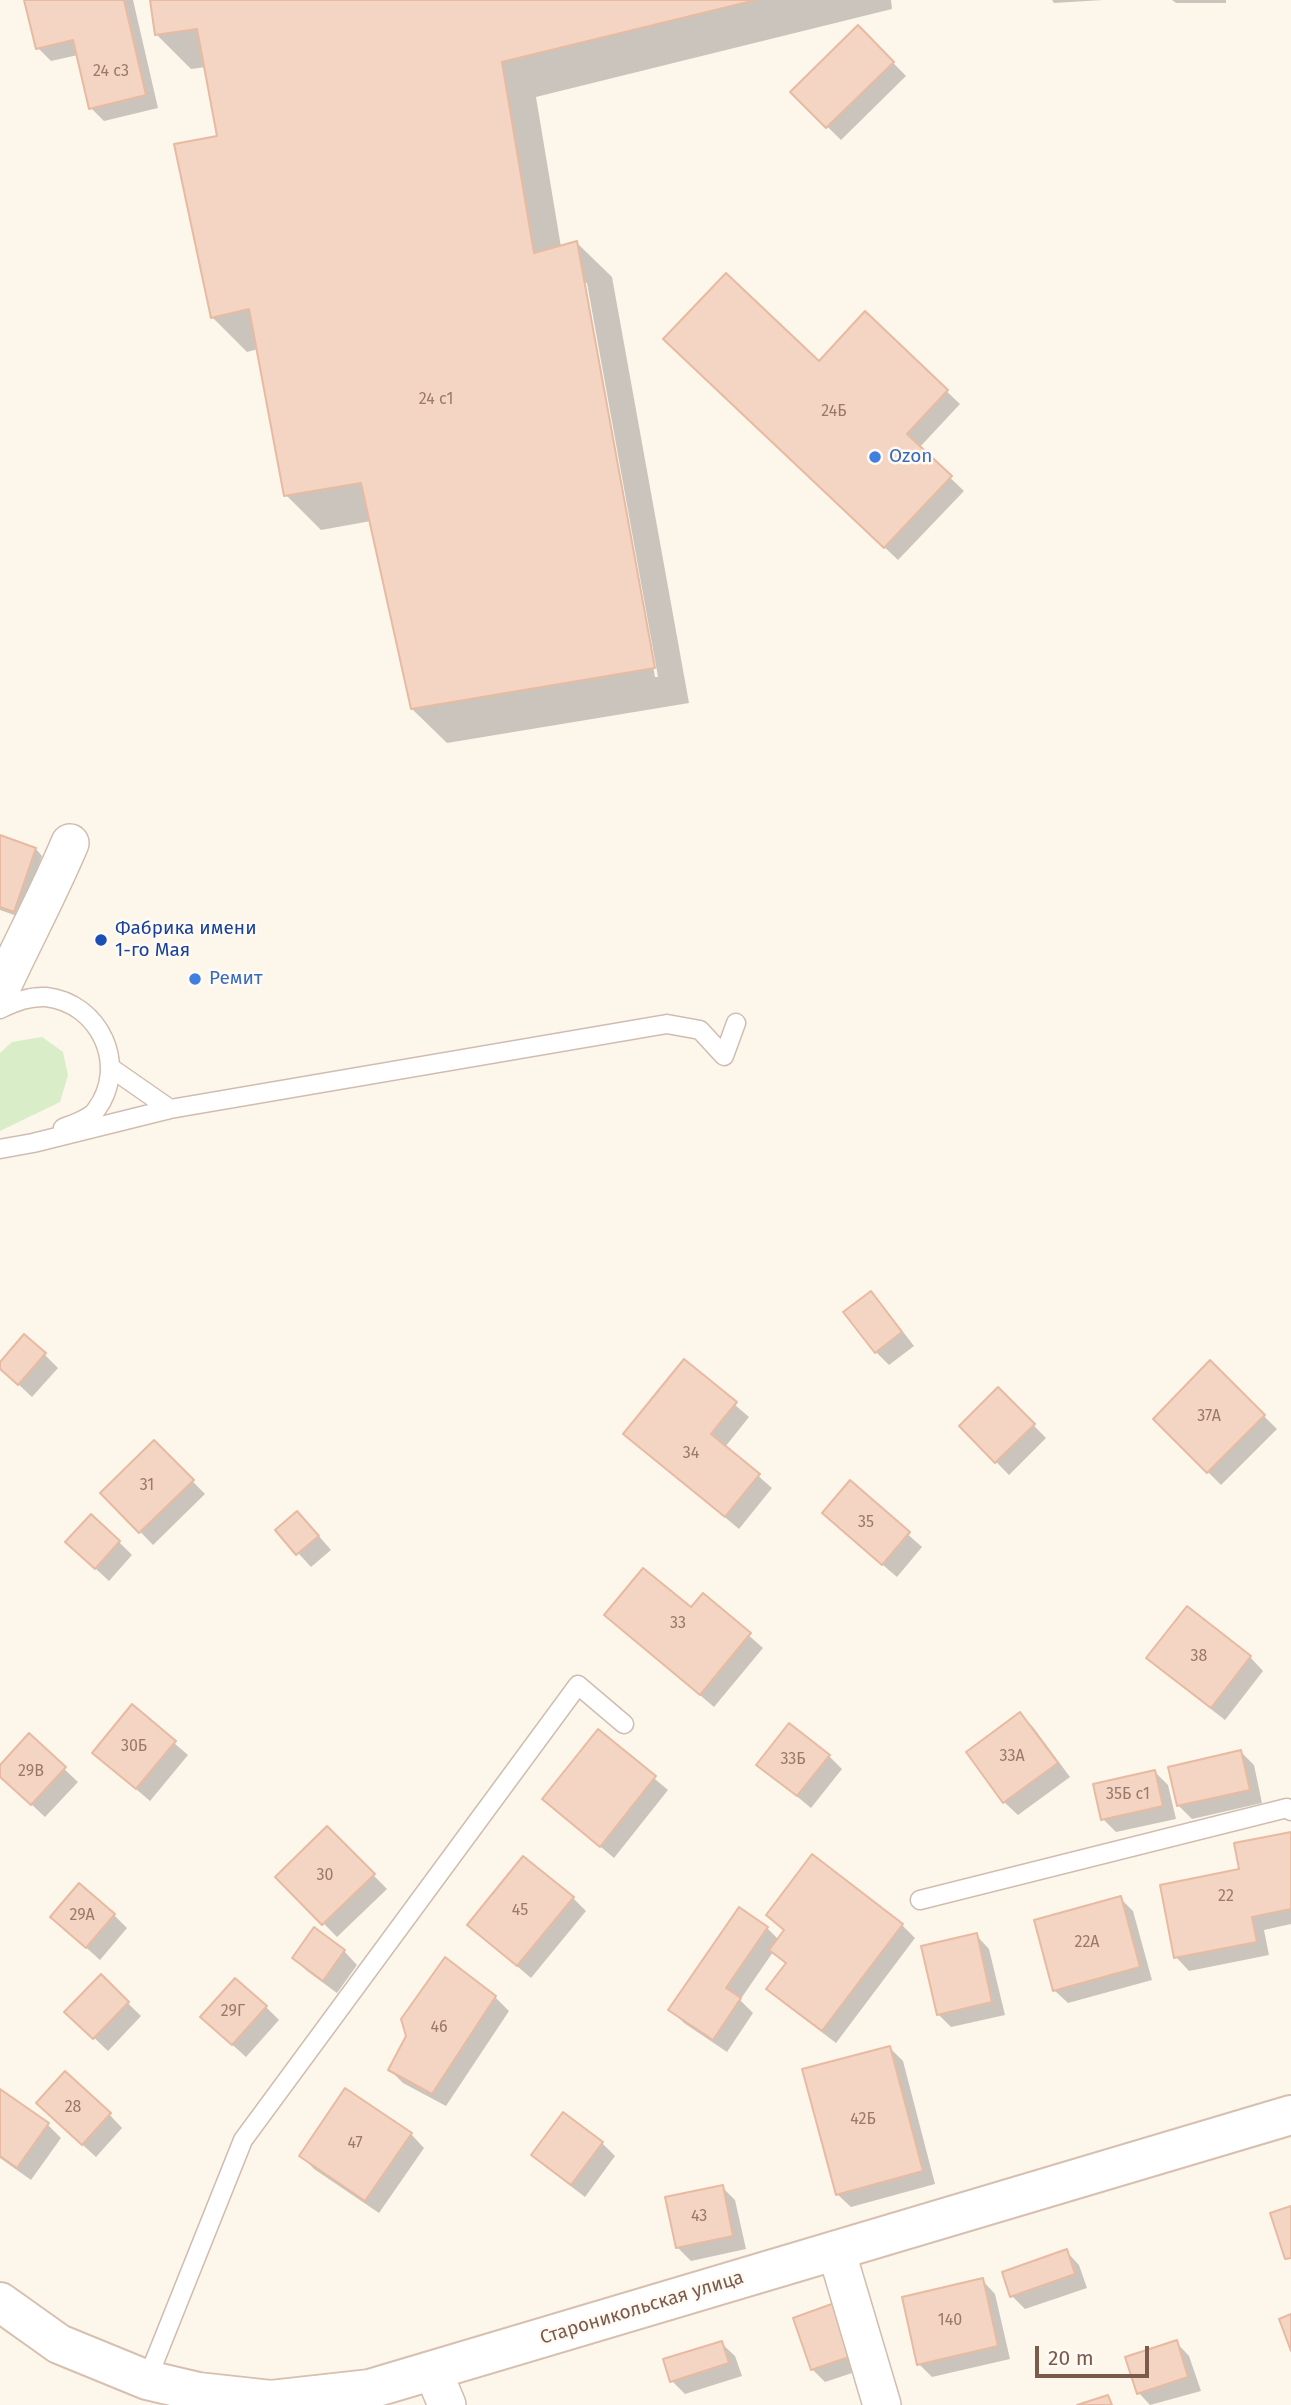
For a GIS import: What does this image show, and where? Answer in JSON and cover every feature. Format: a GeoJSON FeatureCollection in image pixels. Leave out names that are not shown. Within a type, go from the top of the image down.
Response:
{"type":"FeatureCollection","features":[{"type":"Feature","properties":{"kind":"street"},"geometry":{"type":"LineString","coordinates":[[0,990],[10,945],[40,911],[71,843]]}},
{"type":"Feature","properties":{"kind":"street","name":"Староникольская улица"},"geometry":{"type":"LineString","coordinates":[[0,2302],[60,2344],[147,2380],[198,2392],[271,2400],[369,2397],[440,2388],[836,2250],[1291,2115]]}},
{"type":"Feature","properties":{"kind":"street"},"geometry":{"type":"LineString","coordinates":[[836,2250],[883,2405]]}},
{"type":"Feature","properties":{"kind":"lane"},"geometry":{"type":"LineString","coordinates":[[0,1009],[22,999],[44,997],[65,1001],[84,1012],[98,1027],[108,1047],[111,1068],[106,1092],[94,1113],[0,1158]]}},
{"type":"Feature","properties":{"kind":"lane"},"geometry":{"type":"LineString","coordinates":[[0,1149],[170,1109],[667,1024],[700,1030],[724,1056],[736,1023]]}},
{"type":"Feature","properties":{"kind":"lane"},"geometry":{"type":"LineString","coordinates":[[111,1068],[170,1109]]}},
{"type":"Feature","properties":{"kind":"lane"},"geometry":{"type":"LineString","coordinates":[[147,2380],[243,2140],[578,1685],[624,1724]]}},
{"type":"Feature","properties":{"kind":"lane"},"geometry":{"type":"LineString","coordinates":[[920,1900],[1287,1808],[1291,1811]]}},
{"type":"Feature","properties":{"kind":"green space"},"geometry":{"type":"Polygon","coordinates":[[[42,1037],[63,1052],[68,1075],[60,1102],[0,1131],[0,1053],[12,1042],[42,1037]]]}},
{"type":"Feature","properties":{"kind":"building"},"geometry":{"type":"Polygon","coordinates":[[[24,0],[124,0],[146,95],[89,109],[73,40],[36,49],[24,0]]]}},
{"type":"Feature","properties":{"kind":"building"},"geometry":{"type":"Polygon","coordinates":[[[150,0],[756,0],[502,62],[534,253],[577,241],[655,668],[411,709],[361,483],[284,496],[249,309],[211,318],[174,144],[217,136],[197,29],[155,35],[150,0]]]}},
{"type":"Feature","properties":{"kind":"building"},"geometry":{"type":"Polygon","coordinates":[[[858,25],[894,62],[826,128],[790,92],[858,25]]]}},
{"type":"Feature","properties":{"kind":"building"},"geometry":{"type":"Polygon","coordinates":[[[726,273],[819,361],[865,311],[948,390],[907,434],[952,476],[884,548],[663,339],[726,273]]]}},
{"type":"Feature","properties":{"kind":"building"},"geometry":{"type":"Polygon","coordinates":[[[0,835],[36,848],[14,912],[0,907],[0,835]]]}},
{"type":"Feature","properties":{"kind":"building"},"geometry":{"type":"Polygon","coordinates":[[[871,1291],[902,1332],[875,1353],[843,1312],[871,1291]]]}},
{"type":"Feature","properties":{"kind":"building"},"geometry":{"type":"Polygon","coordinates":[[[24,1334],[46,1353],[18,1385],[0,1369],[0,1362],[24,1334]]]}},
{"type":"Feature","properties":{"kind":"building"},"geometry":{"type":"Polygon","coordinates":[[[684,1359],[737,1402],[711,1434],[760,1474],[725,1517],[623,1434],[684,1359]]]}},
{"type":"Feature","properties":{"kind":"building"},"geometry":{"type":"Polygon","coordinates":[[[1210,1360],[1265,1415],[1207,1473],[1153,1419],[1210,1360]]]}},
{"type":"Feature","properties":{"kind":"building"},"geometry":{"type":"Polygon","coordinates":[[[998,1387],[1035,1424],[995,1463],[959,1426],[998,1387]]]}},
{"type":"Feature","properties":{"kind":"building"},"geometry":{"type":"Polygon","coordinates":[[[154,1440],[194,1480],[139,1533],[100,1493],[154,1440]]]}},
{"type":"Feature","properties":{"kind":"building"},"geometry":{"type":"Polygon","coordinates":[[[850,1480],[910,1532],[882,1565],[822,1513],[850,1480]]]}},
{"type":"Feature","properties":{"kind":"building"},"geometry":{"type":"Polygon","coordinates":[[[297,1511],[319,1536],[296,1555],[275,1530],[297,1511]]]}},
{"type":"Feature","properties":{"kind":"building"},"geometry":{"type":"Polygon","coordinates":[[[91,1514],[120,1541],[95,1569],[65,1542],[91,1514]]]}},
{"type":"Feature","properties":{"kind":"building"},"geometry":{"type":"Polygon","coordinates":[[[643,1568],[691,1607],[703,1593],[751,1633],[700,1695],[604,1615],[643,1568]]]}},
{"type":"Feature","properties":{"kind":"building"},"geometry":{"type":"Polygon","coordinates":[[[1187,1606],[1251,1656],[1211,1708],[1146,1658],[1187,1606]]]}},
{"type":"Feature","properties":{"kind":"building"},"geometry":{"type":"Polygon","coordinates":[[[132,1704],[176,1741],[136,1789],[92,1753],[132,1704]]]}},
{"type":"Feature","properties":{"kind":"building"},"geometry":{"type":"Polygon","coordinates":[[[1020,1712],[1058,1763],[1003,1803],[966,1752],[1020,1712]]]}},
{"type":"Feature","properties":{"kind":"building"},"geometry":{"type":"Polygon","coordinates":[[[789,1723],[830,1755],[797,1796],[756,1765],[789,1723]]]}},
{"type":"Feature","properties":{"kind":"building"},"geometry":{"type":"Polygon","coordinates":[[[598,1729],[656,1776],[600,1847],[542,1799],[598,1729]]]}},
{"type":"Feature","properties":{"kind":"building"},"geometry":{"type":"Polygon","coordinates":[[[29,1733],[66,1767],[31,1805],[0,1777],[0,1765],[29,1733]]]}},
{"type":"Feature","properties":{"kind":"building"},"geometry":{"type":"Polygon","coordinates":[[[1241,1750],[1250,1790],[1177,1806],[1168,1767],[1241,1750]]]}},
{"type":"Feature","properties":{"kind":"building"},"geometry":{"type":"Polygon","coordinates":[[[1155,1770],[1163,1806],[1101,1820],[1093,1784],[1155,1770]]]}},
{"type":"Feature","properties":{"kind":"building"},"geometry":{"type":"Polygon","coordinates":[[[327,1826],[375,1874],[322,1925],[275,1877],[327,1826]]]}},
{"type":"Feature","properties":{"kind":"building"},"geometry":{"type":"Polygon","coordinates":[[[1291,1832],[1291,1909],[1252,1917],[1257,1942],[1174,1958],[1160,1885],[1239,1869],[1234,1843],[1291,1832]]]}},
{"type":"Feature","properties":{"kind":"building"},"geometry":{"type":"Polygon","coordinates":[[[812,1854],[903,1924],[822,2031],[766,1989],[786,1963],[769,1950],[784,1930],[766,1915],[812,1854]]]}},
{"type":"Feature","properties":{"kind":"building"},"geometry":{"type":"Polygon","coordinates":[[[523,1856],[574,1897],[517,1966],[467,1925],[523,1856]]]}},
{"type":"Feature","properties":{"kind":"building"},"geometry":{"type":"Polygon","coordinates":[[[79,1883],[115,1914],[86,1948],[50,1917],[79,1883]]]}},
{"type":"Feature","properties":{"kind":"building"},"geometry":{"type":"Polygon","coordinates":[[[1121,1896],[1140,1967],[1053,1991],[1034,1920],[1121,1896]]]}},
{"type":"Feature","properties":{"kind":"building"},"geometry":{"type":"Polygon","coordinates":[[[739,1907],[768,1927],[726,1988],[741,1998],[713,2040],[668,2010],[739,1907]]]}},
{"type":"Feature","properties":{"kind":"building"},"geometry":{"type":"Polygon","coordinates":[[[314,1927],[345,1950],[323,1981],[292,1958],[314,1927]]]}},
{"type":"Feature","properties":{"kind":"building"},"geometry":{"type":"Polygon","coordinates":[[[977,1933],[992,2002],[937,2015],[921,1946],[977,1933]]]}},
{"type":"Feature","properties":{"kind":"building"},"geometry":{"type":"Polygon","coordinates":[[[445,1957],[496,1996],[432,2094],[388,2070],[406,2036],[401,2019],[445,1957]]]}},
{"type":"Feature","properties":{"kind":"building"},"geometry":{"type":"Polygon","coordinates":[[[101,1974],[129,2002],[93,2039],[64,2012],[101,1974]]]}},
{"type":"Feature","properties":{"kind":"building"},"geometry":{"type":"Polygon","coordinates":[[[235,1978],[267,2006],[232,2045],[200,2017],[235,1978]]]}},
{"type":"Feature","properties":{"kind":"building"},"geometry":{"type":"Polygon","coordinates":[[[890,2046],[923,2171],[836,2195],[802,2069],[890,2046]]]}},
{"type":"Feature","properties":{"kind":"building"},"geometry":{"type":"Polygon","coordinates":[[[65,2071],[111,2113],[82,2145],[36,2103],[65,2071]]]}},
{"type":"Feature","properties":{"kind":"building"},"geometry":{"type":"Polygon","coordinates":[[[345,2088],[412,2133],[365,2201],[299,2156],[345,2088]]]}},
{"type":"Feature","properties":{"kind":"building"},"geometry":{"type":"Polygon","coordinates":[[[0,2089],[49,2123],[17,2168],[0,2156],[0,2089]]]}},
{"type":"Feature","properties":{"kind":"building"},"geometry":{"type":"Polygon","coordinates":[[[563,2112],[603,2142],[571,2185],[531,2155],[563,2112]]]}},
{"type":"Feature","properties":{"kind":"building"},"geometry":{"type":"Polygon","coordinates":[[[723,2185],[733,2236],[676,2248],[665,2197],[723,2185]]]}},
{"type":"Feature","properties":{"kind":"building"},"geometry":{"type":"Polygon","coordinates":[[[1291,2206],[1291,2258],[1285,2259],[1270,2213],[1291,2206]]]}},
{"type":"Feature","properties":{"kind":"building"},"geometry":{"type":"Polygon","coordinates":[[[1067,2249],[1075,2274],[1010,2297],[1002,2272],[1067,2249]]]}},
{"type":"Feature","properties":{"kind":"building"},"geometry":{"type":"Polygon","coordinates":[[[983,2278],[998,2346],[917,2365],[902,2297],[983,2278]]]}},
{"type":"Feature","properties":{"kind":"building"},"geometry":{"type":"Polygon","coordinates":[[[840,2301],[858,2354],[811,2370],[793,2318],[840,2301]]]}},
{"type":"Feature","properties":{"kind":"building"},"geometry":{"type":"Polygon","coordinates":[[[1291,2314],[1291,2351],[1279,2319],[1291,2314]]]}},
{"type":"Feature","properties":{"kind":"building"},"geometry":{"type":"Polygon","coordinates":[[[1177,2340],[1188,2377],[1137,2394],[1125,2357],[1177,2340]]]}},
{"type":"Feature","properties":{"kind":"building"},"geometry":{"type":"Polygon","coordinates":[[[722,2341],[729,2363],[670,2382],[663,2359],[722,2341]]]}},
{"type":"Feature","properties":{"kind":"building"},"geometry":{"type":"Polygon","coordinates":[[[1108,2395],[1112,2405],[1077,2405],[1108,2395]]]}},
{"type":"Feature","properties":{"kind":"place","name":"Ozon"},"geometry":{"type":"Point","coordinates":[875,457]}},
{"type":"Feature","properties":{"kind":"place","name":"Фабрика имени 1-го Мая"},"geometry":{"type":"Point","coordinates":[101,940]}},
{"type":"Feature","properties":{"kind":"place","name":"Ремит"},"geometry":{"type":"Point","coordinates":[195,979]}}]}
